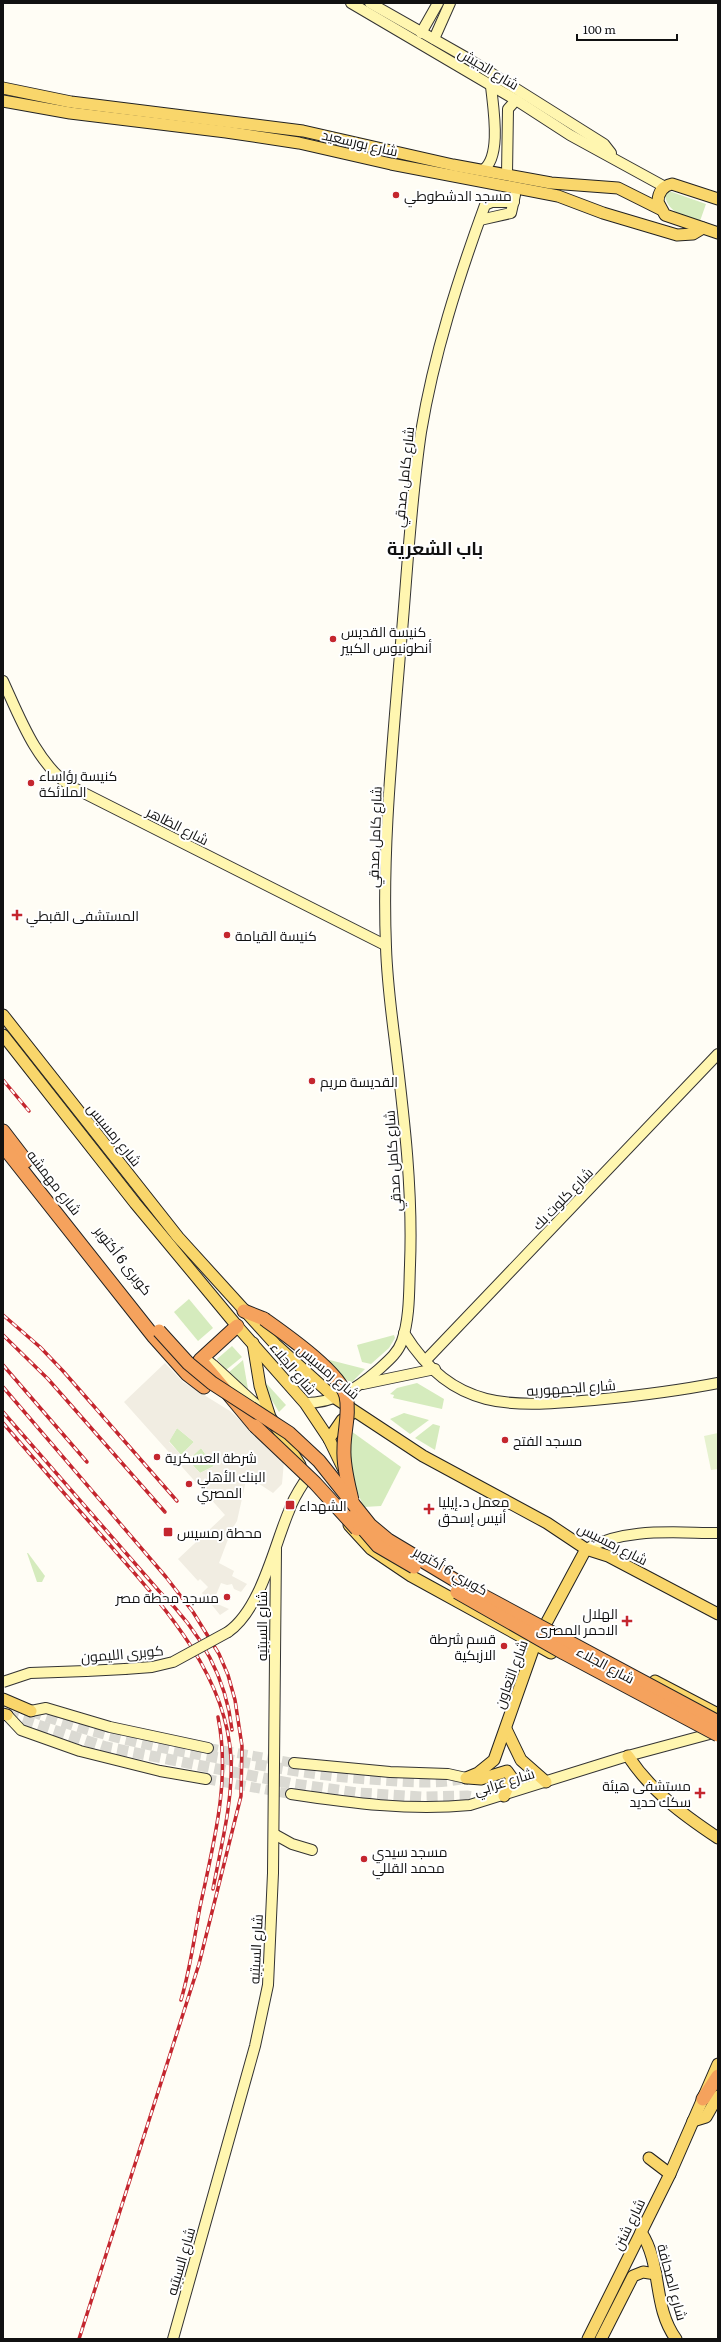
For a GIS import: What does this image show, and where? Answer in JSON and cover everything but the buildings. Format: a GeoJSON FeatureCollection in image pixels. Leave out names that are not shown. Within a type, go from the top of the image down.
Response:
{"type":"FeatureCollection","features":[{"type":"Feature","properties":{"kind":"highway","name":"كوبرى 6 أكتوبر"},"geometry":{"type":"LineString","coordinates":[[3,1131],[159,1331],[188,1363],[212,1383],[232,1396]]}},
{"type":"Feature","properties":{"kind":"highway","name":"كوبرى 6 أكتوبر"},"geometry":{"type":"LineString","coordinates":[[3,1146],[154,1336],[187,1374],[204,1387]]}},
{"type":"Feature","properties":{"kind":"highway"},"geometry":{"type":"LineString","coordinates":[[244,1311],[264,1319],[326,1368],[336,1377],[343,1388],[348,1413],[344,1457],[353,1505]]}},
{"type":"Feature","properties":{"kind":"highway"},"geometry":{"type":"LineString","coordinates":[[237,1326],[200,1360],[255,1426],[314,1483],[343,1516],[368,1537]]}},
{"type":"Feature","properties":{"kind":"highway","name":"كوبري 6 أكتوبر"},"geometry":{"type":"LineString","coordinates":[[204,1387],[276,1434],[298,1451],[330,1487],[368,1537],[385,1551],[712,1735]]}},
{"type":"Feature","properties":{"kind":"highway","name":"كوبري 6 أكتوبر"},"geometry":{"type":"LineString","coordinates":[[232,1396],[289,1433],[319,1461],[353,1505],[388,1540],[428,1565],[718,1722]]}},
{"type":"Feature","properties":{"kind":"highway"},"geometry":{"type":"LineString","coordinates":[[703,2099],[718,2076]]}},
{"type":"Feature","properties":{"kind":"main road","name":"شارع بورسعيد"},"geometry":{"type":"LineString","coordinates":[[3,88],[72,102],[303,131],[453,165],[507,174],[551,184],[618,188],[660,209],[668,216],[718,233]]}},
{"type":"Feature","properties":{"kind":"main road","name":"شارع بورسعيد"},"geometry":{"type":"LineString","coordinates":[[3,101],[70,113],[226,132],[299,143],[391,164],[558,196],[603,213],[676,235],[693,234],[703,228]]}},
{"type":"Feature","properties":{"kind":"main road"},"geometry":{"type":"LineString","coordinates":[[660,209],[658,195],[665,187],[676,184],[718,199]]}},
{"type":"Feature","properties":{"kind":"main road","name":"شارع رمسيس"},"geometry":{"type":"LineString","coordinates":[[3,1015],[178,1237],[244,1311],[292,1360],[335,1398],[423,1456],[547,1523],[586,1549],[608,1556],[718,1614]]}},
{"type":"Feature","properties":{"kind":"main road","name":"شارع رمسيس"},"geometry":{"type":"LineString","coordinates":[[3,1035],[135,1203],[237,1326],[253,1343]]}},
{"type":"Feature","properties":{"kind":"main road","name":"شارع الجلاء"},"geometry":{"type":"LineString","coordinates":[[253,1343],[304,1403],[328,1439],[362,1506],[373,1524],[389,1538],[545,1624],[718,1714]]}},
{"type":"Feature","properties":{"kind":"main road","name":"شارع الجلاء"},"geometry":{"type":"LineString","coordinates":[[253,1343],[260,1386],[270,1417],[308,1476],[349,1526],[371,1549],[411,1576],[535,1644],[712,1735],[718,1741]]}},
{"type":"Feature","properties":{"kind":"main road"},"geometry":{"type":"LineString","coordinates":[[328,1439],[345,1416],[355,1412]]}},
{"type":"Feature","properties":{"kind":"main road"},"geometry":{"type":"LineString","coordinates":[[337,1455],[349,1526]]}},
{"type":"Feature","properties":{"kind":"main road","name":"شارع التعاون"},"geometry":{"type":"LineString","coordinates":[[466,1778],[478,1773],[494,1760],[535,1644],[586,1549]]}},
{"type":"Feature","properties":{"kind":"main road"},"geometry":{"type":"LineString","coordinates":[[3,1699],[31,1711]]}},
{"type":"Feature","properties":{"kind":"main road"},"geometry":{"type":"LineString","coordinates":[[506,1729],[521,1760],[546,1782]]}},
{"type":"Feature","properties":{"kind":"main road"},"geometry":{"type":"LineString","coordinates":[[628,1756],[650,1787],[690,1819],[718,1838]]}},
{"type":"Feature","properties":{"kind":"main road"},"geometry":{"type":"LineString","coordinates":[[466,1778],[481,1779],[507,1771],[512,1778],[504,1796]]}},
{"type":"Feature","properties":{"kind":"main road","name":"شارع شنن"},"geometry":{"type":"LineString","coordinates":[[588,2339],[670,2174],[718,2064]]}},
{"type":"Feature","properties":{"kind":"main road"},"geometry":{"type":"LineString","coordinates":[[694,2121],[706,2117],[718,2096]]}},
{"type":"Feature","properties":{"kind":"main road"},"geometry":{"type":"LineString","coordinates":[[649,2158],[670,2174]]}},
{"type":"Feature","properties":{"kind":"main road","name":"شارع الصحافة"},"geometry":{"type":"LineString","coordinates":[[641,2232],[650,2249],[666,2325],[676,2339]]}},
{"type":"Feature","properties":{"kind":"main road"},"geometry":{"type":"LineString","coordinates":[[626,2264],[638,2273],[656,2274]]}},
{"type":"Feature","properties":{"kind":"main road"},"geometry":{"type":"LineString","coordinates":[[601,2339],[629,2282],[638,2273]]}},
{"type":"Feature","properties":{"kind":"street","name":"شارع الجيش"},"geometry":{"type":"LineString","coordinates":[[351,3],[516,100],[570,135],[613,157],[665,187]]}},
{"type":"Feature","properties":{"kind":"street","name":"شارع الجيش"},"geometry":{"type":"LineString","coordinates":[[370,3],[496,76],[604,144],[613,157]]}},
{"type":"Feature","properties":{"kind":"street"},"geometry":{"type":"LineString","coordinates":[[421,33],[438,3]]}},
{"type":"Feature","properties":{"kind":"street"},"geometry":{"type":"LineString","coordinates":[[434,39],[450,3]]}},
{"type":"Feature","properties":{"kind":"street"},"geometry":{"type":"LineString","coordinates":[[483,170],[490,164],[493,156],[494,118],[491,86]]}},
{"type":"Feature","properties":{"kind":"street"},"geometry":{"type":"LineString","coordinates":[[507,174],[508,109],[516,100]]}},
{"type":"Feature","properties":{"kind":"street"},"geometry":{"type":"LineString","coordinates":[[514,202],[488,203],[483,207],[480,220],[511,213],[514,202],[516,189]]}},
{"type":"Feature","properties":{"kind":"street","name":"شارع كامل صدقي"},"geometry":{"type":"LineString","coordinates":[[304,1403],[335,1398],[361,1384],[394,1355],[401,1345],[404,1333],[411,1248],[410,1185],[385,945],[386,863],[390,770],[419,451],[428,395],[442,335],[480,220]]}},
{"type":"Feature","properties":{"kind":"street","name":"شارع الظاهر"},"geometry":{"type":"LineString","coordinates":[[3,682],[44,762],[59,778],[385,945]]}},
{"type":"Feature","properties":{"kind":"street","name":"شارع كلوت بك"},"geometry":{"type":"LineString","coordinates":[[426,1360],[718,1054]]}},
{"type":"Feature","properties":{"kind":"street","name":"شارع مهمشه"},"geometry":{"type":"LineString","coordinates":[[3,1139],[177,1357],[187,1362],[207,1360],[270,1417]]}},
{"type":"Feature","properties":{"kind":"street","name":"شارع الجمهوريه"},"geometry":{"type":"LineString","coordinates":[[404,1333],[426,1360],[456,1386],[474,1395],[513,1404],[540,1405],[636,1396],[718,1384]]}},
{"type":"Feature","properties":{"kind":"street"},"geometry":{"type":"LineString","coordinates":[[361,1384],[435,1369]]}},
{"type":"Feature","properties":{"kind":"street","name":"كوبرى الليمون"},"geometry":{"type":"LineString","coordinates":[[3,1682],[30,1673],[152,1667],[178,1660],[228,1632],[240,1623],[248,1611],[274,1553],[289,1509],[308,1476]]}},
{"type":"Feature","properties":{"kind":"street"},"geometry":{"type":"LineString","coordinates":[[586,1549],[610,1538],[646,1533],[718,1533]]}},
{"type":"Feature","properties":{"kind":"street","name":"شارع السبتيه"},"geometry":{"type":"LineString","coordinates":[[173,2339],[255,2046],[267,1992],[274,1834],[274,1553]]}},
{"type":"Feature","properties":{"kind":"street"},"geometry":{"type":"LineString","coordinates":[[31,1711],[46,1708],[114,1728],[208,1748]]}},
{"type":"Feature","properties":{"kind":"street"},"geometry":{"type":"LineString","coordinates":[[5,1715],[21,1730],[80,1751],[160,1771],[206,1779]]}},
{"type":"Feature","properties":{"kind":"street","name":"شارع عرابي"},"geometry":{"type":"LineString","coordinates":[[291,1794],[364,1805],[393,1807],[458,1806],[504,1796],[628,1756],[712,1735],[718,1732]]}},
{"type":"Feature","properties":{"kind":"street"},"geometry":{"type":"LineString","coordinates":[[294,1763],[390,1772],[448,1774],[466,1778]]}},
{"type":"Feature","properties":{"kind":"street"},"geometry":{"type":"LineString","coordinates":[[274,1834],[292,1844],[312,1850]]}},
{"type":"Feature","properties":{"kind":"green space"},"geometry":{"type":"Polygon","coordinates":[[[667,192],[672,192],[706,204],[700,221],[684,216],[670,207],[665,196],[667,192]]]}},
{"type":"Feature","properties":{"kind":"green space"},"geometry":{"type":"Polygon","coordinates":[[[189,1299],[213,1328],[198,1341],[174,1312],[189,1299]]]}},
{"type":"Feature","properties":{"kind":"green space"},"geometry":{"type":"Polygon","coordinates":[[[394,1335],[395,1338],[389,1348],[371,1364],[362,1362],[357,1345],[394,1335]]]}},
{"type":"Feature","properties":{"kind":"green space"},"geometry":{"type":"Polygon","coordinates":[[[232,1346],[242,1357],[226,1370],[217,1359],[232,1346]]]}},
{"type":"Feature","properties":{"kind":"green space"},"geometry":{"type":"Polygon","coordinates":[[[314,1356],[365,1369],[351,1383],[314,1356]]]}},
{"type":"Feature","properties":{"kind":"green space"},"geometry":{"type":"Polygon","coordinates":[[[243,1360],[249,1395],[228,1373],[243,1360]]]}},
{"type":"Feature","properties":{"kind":"green space"},"geometry":{"type":"Polygon","coordinates":[[[266,1383],[286,1405],[279,1412],[268,1394],[266,1383]]]}},
{"type":"Feature","properties":{"kind":"green space"},"geometry":{"type":"Polygon","coordinates":[[[417,1383],[444,1399],[442,1409],[393,1398],[394,1395],[390,1394],[397,1388],[417,1383]]]}},
{"type":"Feature","properties":{"kind":"green space"},"geometry":{"type":"Polygon","coordinates":[[[404,1413],[429,1420],[410,1434],[390,1419],[404,1413]]]}},
{"type":"Feature","properties":{"kind":"green space"},"geometry":{"type":"Polygon","coordinates":[[[433,1424],[440,1426],[435,1450],[415,1438],[433,1424]]]}},
{"type":"Feature","properties":{"kind":"green space"},"geometry":{"type":"Polygon","coordinates":[[[177,1428],[194,1442],[181,1455],[169,1441],[177,1428]]]}},
{"type":"Feature","properties":{"kind":"green space"},"geometry":{"type":"Polygon","coordinates":[[[351,1431],[401,1467],[381,1506],[364,1507],[356,1488],[350,1461],[351,1431]]]}},
{"type":"Feature","properties":{"kind":"green space"},"geometry":{"type":"Polygon","coordinates":[[[718,1433],[718,1469],[711,1470],[704,1436],[718,1433]]]}},
{"type":"Feature","properties":{"kind":"green space"},"geometry":{"type":"Polygon","coordinates":[[[201,1448],[214,1466],[200,1473],[188,1460],[201,1448]]]}},
{"type":"Feature","properties":{"kind":"green space"},"geometry":{"type":"Polygon","coordinates":[[[27,1553],[45,1576],[42,1582],[37,1582],[27,1553]]]}},
{"type":"Feature","properties":{"kind":"shaded area"},"geometry":{"type":"Polygon","coordinates":[[[165,1363],[183,1382],[230,1411],[284,1461],[282,1484],[273,1493],[247,1476],[237,1521],[232,1529],[219,1563],[234,1571],[232,1576],[247,1584],[241,1592],[234,1589],[232,1584],[227,1585],[221,1583],[213,1602],[229,1609],[220,1615],[202,1593],[208,1587],[200,1579],[198,1581],[178,1559],[225,1515],[124,1402],[165,1363]],[[177,1428],[169,1442],[181,1455],[194,1442],[177,1428]],[[201,1448],[188,1460],[200,1473],[214,1466],[201,1448]]]}},
{"type":"Feature","properties":{"kind":"tunnel"},"geometry":{"type":"LineString","coordinates":[[31,1711],[55,1720],[130,1740],[180,1751],[282,1769],[351,1778],[405,1781],[430,1782],[466,1778]]}},
{"type":"Feature","properties":{"kind":"tunnel"},"geometry":{"type":"LineString","coordinates":[[7,1715],[106,1747],[294,1784],[358,1793],[422,1797],[467,1796],[488,1800]]}},
{"type":"Feature","properties":{"kind":"tunnel"},"geometry":{"type":"LineString","coordinates":[[208,1748],[294,1763]]}},
{"type":"Feature","properties":{"kind":"tunnel"},"geometry":{"type":"LineString","coordinates":[[206,1779],[291,1794]]}},
{"type":"Feature","properties":{"kind":"railway"},"geometry":{"type":"LineString","coordinates":[[3,1080],[29,1111]]}},
{"type":"Feature","properties":{"kind":"railway"},"geometry":{"type":"LineString","coordinates":[[3,1315],[40,1347],[63,1371],[177,1501]]}},
{"type":"Feature","properties":{"kind":"railway"},"geometry":{"type":"LineString","coordinates":[[3,1335],[48,1379],[165,1512]]}},
{"type":"Feature","properties":{"kind":"railway"},"geometry":{"type":"LineString","coordinates":[[3,1365],[87,1462]]}},
{"type":"Feature","properties":{"kind":"railway"},"geometry":{"type":"LineString","coordinates":[[3,1387],[166,1577],[193,1612],[219,1654],[228,1675],[235,1700],[242,1746],[241,1796],[199,1964],[79,2339]]}},
{"type":"Feature","properties":{"kind":"railway"},"geometry":{"type":"LineString","coordinates":[[3,1412],[173,1606],[198,1637],[217,1672],[224,1690],[232,1730]]}},
{"type":"Feature","properties":{"kind":"railway"},"geometry":{"type":"LineString","coordinates":[[3,1423],[165,1610],[185,1637],[202,1665],[216,1694],[226,1725],[231,1758],[231,1774],[226,1824],[213,1889]]}},
{"type":"Feature","properties":{"kind":"railway"},"geometry":{"type":"LineString","coordinates":[[181,2000],[219,1813],[222,1765],[218,1717]]}},
{"type":"Feature","properties":{"kind":"place","name":"مسجد الدشطوطي"},"geometry":{"type":"Point","coordinates":[396,195]}},
{"type":"Feature","properties":{"kind":"place","name":"كنيسة القديس أنطونيوس الكبير"},"geometry":{"type":"Point","coordinates":[333,639]}},
{"type":"Feature","properties":{"kind":"place","name":"كنيسة رؤاساء الملائكة"},"geometry":{"type":"Point","coordinates":[31,783]}},
{"type":"Feature","properties":{"kind":"place","name":"المستشفى القبطي"},"geometry":{"type":"Point","coordinates":[17,915]}},
{"type":"Feature","properties":{"kind":"place","name":"كنيسة القيامة"},"geometry":{"type":"Point","coordinates":[227,935]}},
{"type":"Feature","properties":{"kind":"place","name":"القديسة مريم"},"geometry":{"type":"Point","coordinates":[312,1081]}},
{"type":"Feature","properties":{"kind":"place","name":"مسجد الفتح"},"geometry":{"type":"Point","coordinates":[505,1440]}},
{"type":"Feature","properties":{"kind":"place","name":"شرطة العسكرية"},"geometry":{"type":"Point","coordinates":[157,1457]}},
{"type":"Feature","properties":{"kind":"place","name":"البنك الأهلي المصري"},"geometry":{"type":"Point","coordinates":[189,1484]}},
{"type":"Feature","properties":{"kind":"place","name":"الشهداء"},"geometry":{"type":"Point","coordinates":[290,1505]}},
{"type":"Feature","properties":{"kind":"place","name":"معمل د.إيليا أنيس إسحق"},"geometry":{"type":"Point","coordinates":[429,1509]}},
{"type":"Feature","properties":{"kind":"place","name":"محطة رمسيس"},"geometry":{"type":"Point","coordinates":[168,1532]}},
{"type":"Feature","properties":{"kind":"place","name":"مسجد محطة مصر"},"geometry":{"type":"Point","coordinates":[227,1597]}},
{"type":"Feature","properties":{"kind":"place","name":"الهلال الاحمر المصرى"},"geometry":{"type":"Point","coordinates":[627,1621]}},
{"type":"Feature","properties":{"kind":"place","name":"قسم شرطة الازبكية"},"geometry":{"type":"Point","coordinates":[504,1646]}},
{"type":"Feature","properties":{"kind":"place","name":"مستشفى هيئة سكك حديد"},"geometry":{"type":"Point","coordinates":[700,1793]}},
{"type":"Feature","properties":{"kind":"place","name":"مسجد سيدي محمد القللي"},"geometry":{"type":"Point","coordinates":[364,1859]}},
{"type":"Feature","properties":{"kind":"district","name":"باب الشعرية"},"geometry":{"type":"Point","coordinates":[435,547]}}]}
